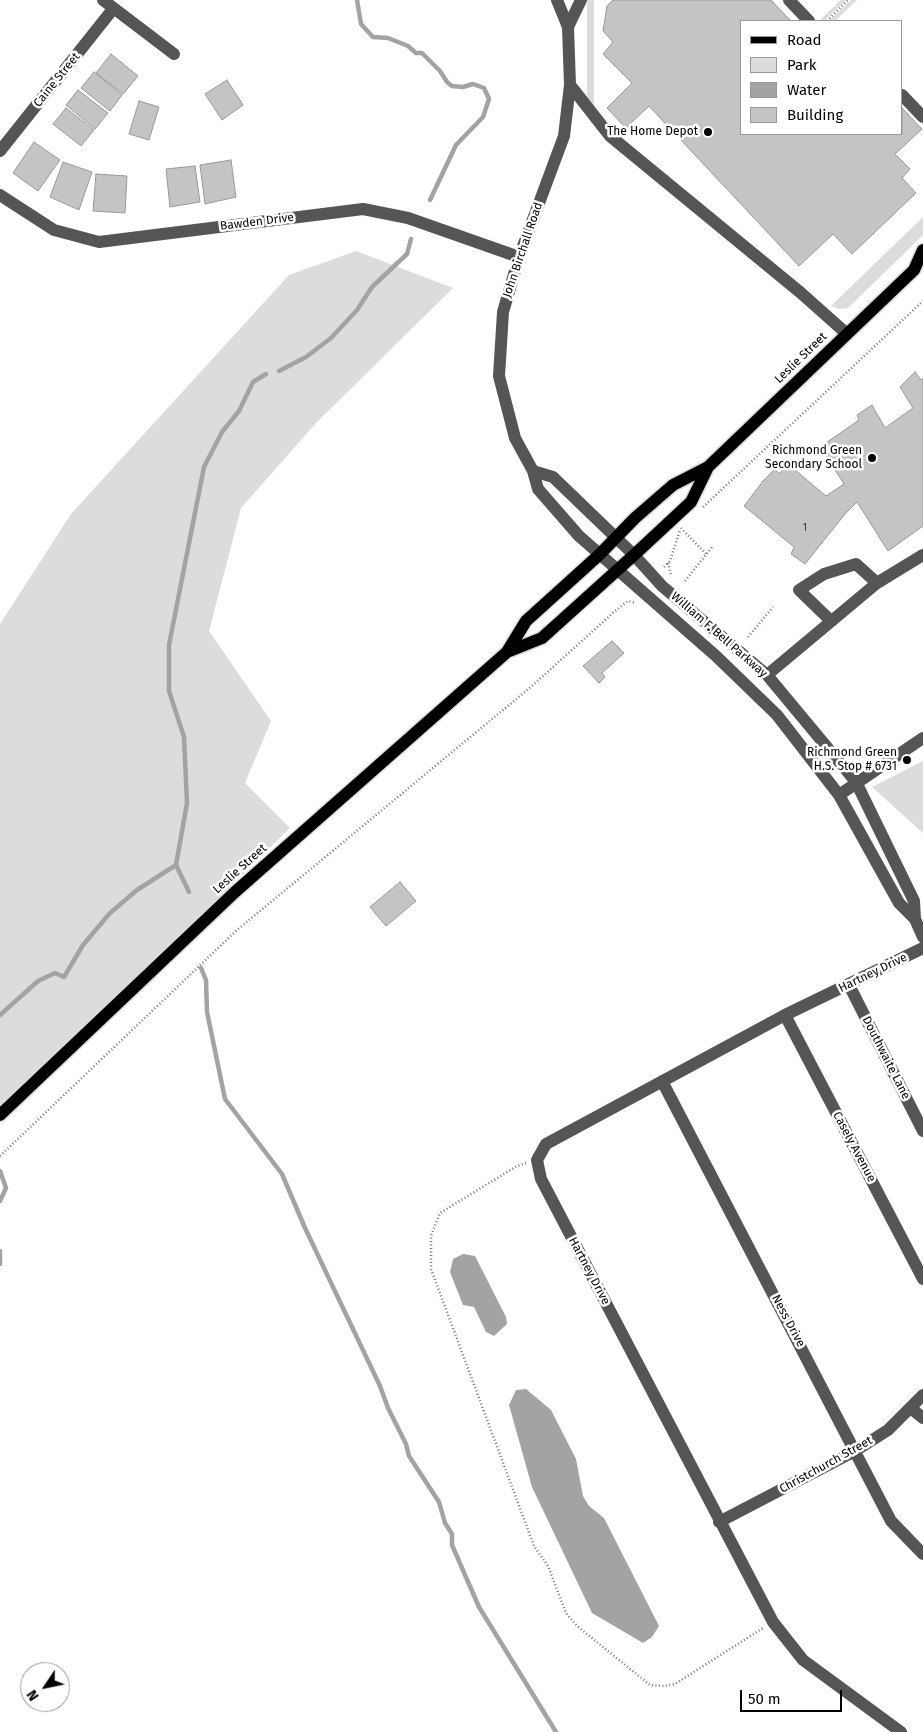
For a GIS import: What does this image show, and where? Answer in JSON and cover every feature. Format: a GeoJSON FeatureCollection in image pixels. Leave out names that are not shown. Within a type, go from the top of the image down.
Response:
{"type":"FeatureCollection","features":[{"type":"Feature","properties":{"kind":"main road","name":"Leslie Street"},"geometry":{"type":"LineString","coordinates":[[0,1115],[235,892],[507,652],[526,621],[599,555],[634,518],[673,485],[708,467],[846,334],[919,268],[923,250]]}},
{"type":"Feature","properties":{"kind":"main road","name":"Leslie Street"},"geometry":{"type":"LineString","coordinates":[[507,652],[542,638],[634,555],[691,502],[708,467]]}},
{"type":"Feature","properties":{"kind":"street"},"geometry":{"type":"LineString","coordinates":[[103,0],[174,54]]}},
{"type":"Feature","properties":{"kind":"street","name":"John Birchall Road"},"geometry":{"type":"LineString","coordinates":[[557,0],[568,27],[570,86],[564,136],[519,257],[502,312],[499,376],[514,438],[533,471],[538,489],[579,536],[599,555]]}},
{"type":"Feature","properties":{"kind":"street","name":"John Birchall Road"},"geometry":{"type":"LineString","coordinates":[[568,27],[581,0]]}},
{"type":"Feature","properties":{"kind":"street"},"geometry":{"type":"LineString","coordinates":[[789,0],[808,20]]}},
{"type":"Feature","properties":{"kind":"street","name":"Caine Street"},"geometry":{"type":"LineString","coordinates":[[0,152],[113,9]]}},
{"type":"Feature","properties":{"kind":"street"},"geometry":{"type":"LineString","coordinates":[[570,86],[610,136],[801,293],[846,334]]}},
{"type":"Feature","properties":{"kind":"street"},"geometry":{"type":"LineString","coordinates":[[903,95],[923,117]]}},
{"type":"Feature","properties":{"kind":"street","name":"Bawden Drive"},"geometry":{"type":"LineString","coordinates":[[0,195],[54,230],[99,242],[363,209],[408,218],[519,257]]}},
{"type":"Feature","properties":{"kind":"street"},"geometry":{"type":"LineString","coordinates":[[533,471],[554,477],[616,538]]}},
{"type":"Feature","properties":{"kind":"street","name":"William F. Bell Parkway"},"geometry":{"type":"LineString","coordinates":[[616,538],[662,586],[767,675],[856,782],[914,901],[915,919]]}},
{"type":"Feature","properties":{"kind":"street","name":"William F. Bell Parkway"},"geometry":{"type":"LineString","coordinates":[[599,555],[716,656],[777,715],[839,795],[900,903],[915,919],[923,937]]}},
{"type":"Feature","properties":{"kind":"street"},"geometry":{"type":"LineString","coordinates":[[767,675],[877,583],[923,555]]}},
{"type":"Feature","properties":{"kind":"street"},"geometry":{"type":"LineString","coordinates":[[831,622],[799,590],[824,574],[856,564],[877,583]]}},
{"type":"Feature","properties":{"kind":"street"},"geometry":{"type":"LineString","coordinates":[[839,795],[923,738]]}},
{"type":"Feature","properties":{"kind":"street","name":"Hartney Drive"},"geometry":{"type":"LineString","coordinates":[[901,1732],[803,1660],[772,1622],[541,1179],[537,1160],[546,1144],[786,1015],[923,948]]}},
{"type":"Feature","properties":{"kind":"street","name":"Douthwaite Lane"},"geometry":{"type":"LineString","coordinates":[[849,985],[923,1131]]}},
{"type":"Feature","properties":{"kind":"street","name":"Casely Avenue"},"geometry":{"type":"LineString","coordinates":[[786,1015],[923,1279]]}},
{"type":"Feature","properties":{"kind":"street","name":"Ness Drive"},"geometry":{"type":"LineString","coordinates":[[662,1081],[892,1521],[923,1554]]}},
{"type":"Feature","properties":{"kind":"street","name":"Christchurch Street"},"geometry":{"type":"LineString","coordinates":[[720,1522],[855,1451],[888,1430],[912,1409],[923,1395]]}},
{"type":"Feature","properties":{"kind":"street"},"geometry":{"type":"LineString","coordinates":[[912,1409],[923,1418]]}},
{"type":"Feature","properties":{"kind":"path"},"geometry":{"type":"LineString","coordinates":[[827,20],[848,0]]}},
{"type":"Feature","properties":{"kind":"path"},"geometry":{"type":"LineString","coordinates":[[697,513],[923,301]]}},
{"type":"Feature","properties":{"kind":"path"},"geometry":{"type":"LineString","coordinates":[[664,567],[670,561],[681,528],[686,523]]}},
{"type":"Feature","properties":{"kind":"path"},"geometry":{"type":"LineString","coordinates":[[681,528],[706,554]]}},
{"type":"Feature","properties":{"kind":"path"},"geometry":{"type":"LineString","coordinates":[[685,581],[713,546]]}},
{"type":"Feature","properties":{"kind":"path"},"geometry":{"type":"LineString","coordinates":[[0,1156],[237,930],[517,698],[628,601]]}},
{"type":"Feature","properties":{"kind":"path"},"geometry":{"type":"LineString","coordinates":[[748,637],[773,607]]}},
{"type":"Feature","properties":{"kind":"path"},"geometry":{"type":"LineString","coordinates":[[537,1160],[517,1166],[440,1213],[431,1236],[431,1269],[534,1546],[548,1566],[566,1613],[577,1626],[650,1685],[664,1686],[675,1684],[772,1622]]}},
{"type":"Feature","properties":{"kind":"green space"},"geometry":{"type":"Polygon","coordinates":[[[587,0],[594,0],[594,109],[587,100],[587,0]]]}},
{"type":"Feature","properties":{"kind":"green space"},"geometry":{"type":"Polygon","coordinates":[[[841,0],[846,0],[825,20],[821,19],[841,0]]]}},
{"type":"Feature","properties":{"kind":"green space"},"geometry":{"type":"Polygon","coordinates":[[[851,0],[857,0],[836,20],[830,20],[851,0]]]}},
{"type":"Feature","properties":{"kind":"green space"},"geometry":{"type":"Polygon","coordinates":[[[923,217],[923,235],[848,308],[839,309],[831,306],[923,217]]]}},
{"type":"Feature","properties":{"kind":"green space"},"geometry":{"type":"Polygon","coordinates":[[[356,251],[453,288],[316,423],[241,508],[209,631],[271,721],[245,783],[290,828],[0,1111],[0,624],[71,514],[289,275],[356,251]]]}},
{"type":"Feature","properties":{"kind":"green space"},"geometry":{"type":"Polygon","coordinates":[[[923,761],[923,833],[872,787],[923,761]]]}},
{"type":"Feature","properties":{"kind":"water"},"geometry":{"type":"Polygon","coordinates":[[[463,1254],[475,1256],[506,1317],[507,1324],[494,1336],[486,1332],[474,1307],[463,1305],[450,1272],[453,1259],[463,1254]]]}},
{"type":"Feature","properties":{"kind":"water"},"geometry":{"type":"Polygon","coordinates":[[[526,1389],[551,1410],[576,1459],[583,1496],[589,1506],[604,1518],[659,1626],[652,1637],[643,1643],[592,1613],[532,1487],[509,1405],[516,1390],[526,1389]]]}},
{"type":"Feature","properties":{"kind":"building","name":"The Home Depot"},"geometry":{"type":"Polygon","coordinates":[[[613,0],[771,0],[790,20],[740,20],[740,135],[903,135],[903,109],[922,129],[895,154],[910,169],[902,178],[916,193],[852,254],[833,234],[799,266],[649,106],[626,128],[607,108],[632,83],[603,54],[613,42],[603,31],[607,6],[613,0]]]}},
{"type":"Feature","properties":{"kind":"building"},"geometry":{"type":"Polygon","coordinates":[[[111,54],[138,76],[123,94],[96,73],[111,54]]]}},
{"type":"Feature","properties":{"kind":"building"},"geometry":{"type":"Polygon","coordinates":[[[94,72],[122,95],[110,111],[81,88],[94,72]]]}},
{"type":"Feature","properties":{"kind":"building"},"geometry":{"type":"Polygon","coordinates":[[[227,80],[243,105],[222,120],[205,94],[227,80]]]}},
{"type":"Feature","properties":{"kind":"building"},"geometry":{"type":"Polygon","coordinates":[[[78,90],[108,113],[95,129],[66,105],[78,90]]]}},
{"type":"Feature","properties":{"kind":"building"},"geometry":{"type":"Polygon","coordinates":[[[139,101],[159,107],[149,140],[129,134],[139,101]]]}},
{"type":"Feature","properties":{"kind":"building"},"geometry":{"type":"Polygon","coordinates":[[[66,108],[94,130],[81,146],[53,124],[66,108]]]}},
{"type":"Feature","properties":{"kind":"building"},"geometry":{"type":"Polygon","coordinates":[[[34,142],[60,160],[38,191],[13,173],[34,142]]]}},
{"type":"Feature","properties":{"kind":"building"},"geometry":{"type":"Polygon","coordinates":[[[231,160],[236,197],[205,204],[200,165],[231,160]]]}},
{"type":"Feature","properties":{"kind":"building"},"geometry":{"type":"Polygon","coordinates":[[[63,162],[92,172],[79,210],[50,197],[63,162]]]}},
{"type":"Feature","properties":{"kind":"building"},"geometry":{"type":"Polygon","coordinates":[[[195,166],[200,202],[170,207],[166,169],[195,166]]]}},
{"type":"Feature","properties":{"kind":"building"},"geometry":{"type":"Polygon","coordinates":[[[96,174],[127,176],[125,213],[93,211],[96,174]]]}},
{"type":"Feature","properties":{"kind":"building"},"geometry":{"type":"Polygon","coordinates":[[[915,372],[921,380],[923,378],[923,526],[888,551],[857,502],[805,564],[791,554],[794,547],[744,506],[775,469],[779,474],[788,464],[826,496],[844,484],[820,447],[859,420],[857,415],[872,405],[885,428],[913,408],[900,387],[915,372]]]}},
{"type":"Feature","properties":{"kind":"building"},"geometry":{"type":"Polygon","coordinates":[[[612,641],[624,653],[602,673],[605,677],[599,683],[583,666],[612,641]]]}},
{"type":"Feature","properties":{"kind":"building"},"geometry":{"type":"Polygon","coordinates":[[[400,882],[416,901],[386,926],[370,907],[400,882]]]}},
{"type":"Feature","properties":{"kind":"waterway"},"geometry":{"type":"LineString","coordinates":[[357,0],[361,24],[373,37],[388,38],[408,46],[416,53],[422,53],[452,86],[463,87],[473,84],[484,88],[489,99],[483,117],[456,145],[430,200]]}},
{"type":"Feature","properties":{"kind":"waterway"},"geometry":{"type":"LineString","coordinates":[[279,371],[306,357],[331,338],[357,310],[372,287],[407,254],[411,239]]}},
{"type":"Feature","properties":{"kind":"waterway"},"geometry":{"type":"LineString","coordinates":[[189,892],[176,865],[187,803],[184,737],[169,691],[169,645],[204,467],[222,432],[239,411],[253,382],[266,374]]}},
{"type":"Feature","properties":{"kind":"waterway"},"geometry":{"type":"LineString","coordinates":[[0,1015],[38,981],[55,973],[64,977],[83,945],[110,913],[137,890],[176,865]]}},
{"type":"Feature","properties":{"kind":"waterway"},"geometry":{"type":"LineString","coordinates":[[201,968],[206,980],[207,1012],[225,1099],[282,1174],[305,1228],[380,1386],[388,1408],[406,1444],[409,1456],[439,1502],[445,1523],[452,1534],[452,1545],[479,1607],[556,1732]]}},
{"type":"Feature","properties":{"kind":"waterway"},"geometry":{"type":"LineString","coordinates":[[0,1171],[6,1188],[0,1201]]}},
{"type":"Feature","properties":{"kind":"waterway"},"geometry":{"type":"LineString","coordinates":[[0,1251],[0,1264]]}},
{"type":"Feature","properties":{"kind":"place","name":"The Home Depot"},"geometry":{"type":"Point","coordinates":[708,132]}},
{"type":"Feature","properties":{"kind":"place","name":"Richmond Green Secondary School"},"geometry":{"type":"Point","coordinates":[872,458]}},
{"type":"Feature","properties":{"kind":"place","name":"Richmond Green H.S. Stop # 6731"},"geometry":{"type":"Point","coordinates":[907,760]}}]}
